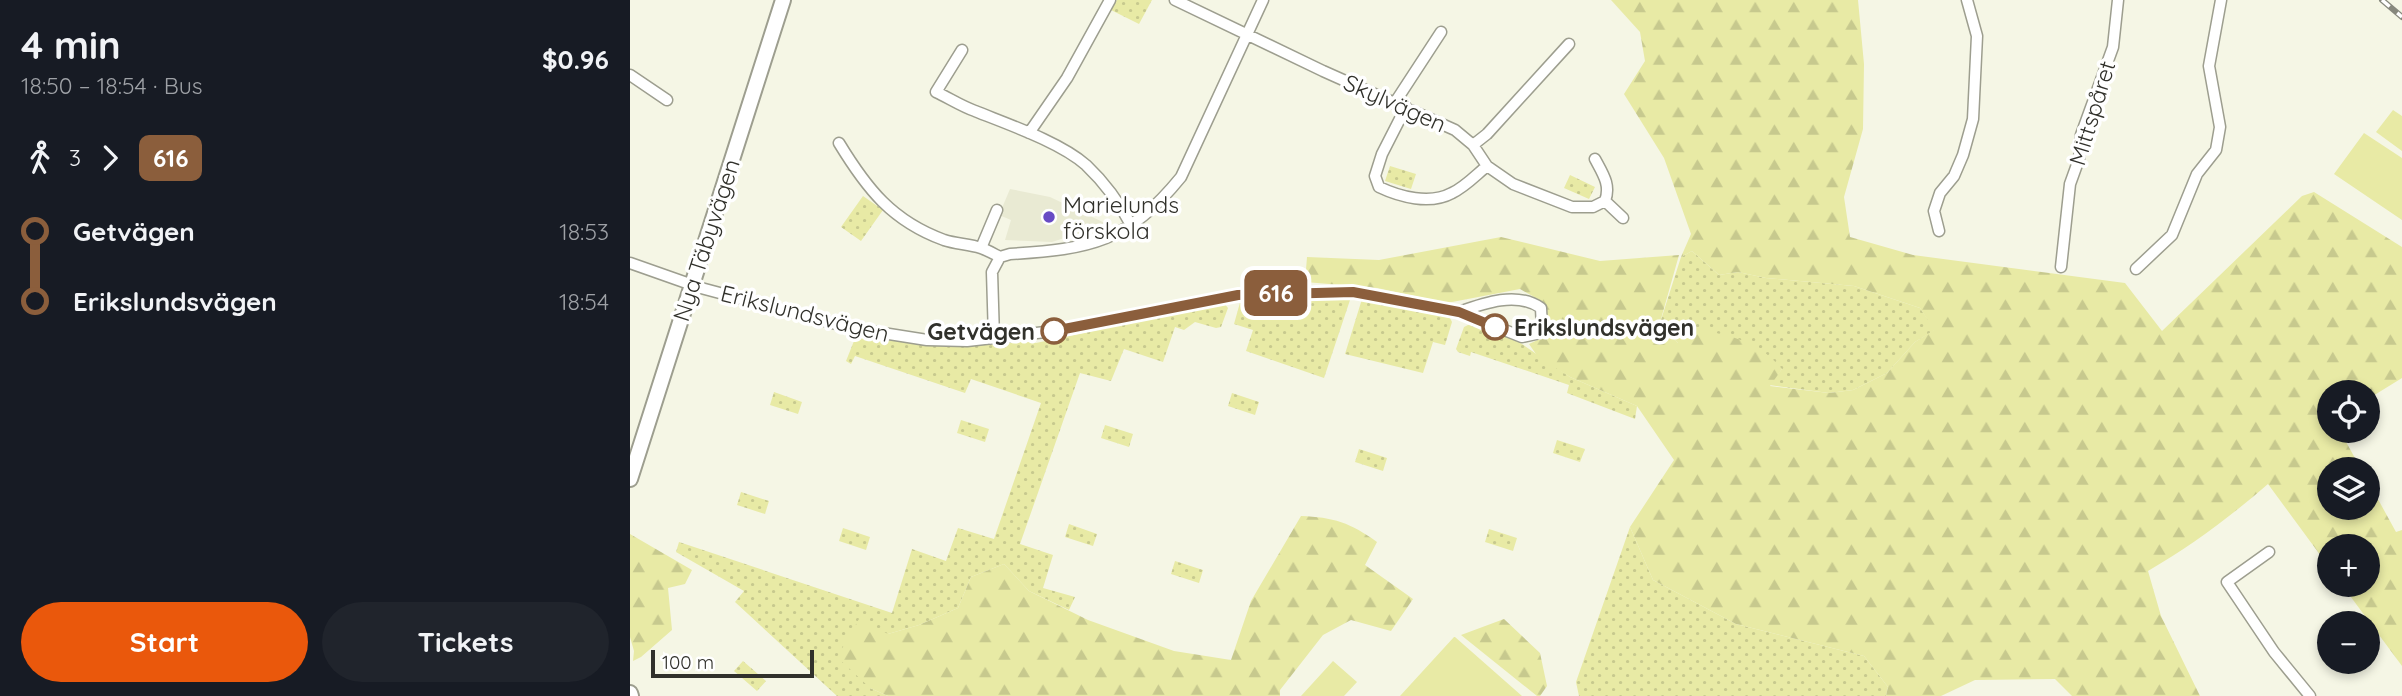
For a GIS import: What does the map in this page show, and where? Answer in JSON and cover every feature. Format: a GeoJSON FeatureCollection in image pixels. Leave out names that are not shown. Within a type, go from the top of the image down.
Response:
{"type":"FeatureCollection","features":[{"type":"Feature","properties":{"kind":"main road","name":"Nya Täbyvägen"},"geometry":{"type":"LineString","coordinates":[[630,479],[783,0]]}},
{"type":"Feature","properties":{"kind":"street"},"geometry":{"type":"LineString","coordinates":[[1029,134],[1067,78],[1110,0]]}},
{"type":"Feature","properties":{"kind":"street","name":"Skylvägen"},"geometry":{"type":"LineString","coordinates":[[1175,0],[1394,104],[1455,130],[1473,145],[1487,166],[1513,184],[1572,207],[1593,207],[1605,201]]}},
{"type":"Feature","properties":{"kind":"street"},"geometry":{"type":"LineString","coordinates":[[839,143],[851,164],[880,202],[908,223],[947,241],[981,248],[1000,257],[1075,248],[1104,241],[1131,225],[1162,200],[1181,177],[1263,0]]}},
{"type":"Feature","properties":{"kind":"street"},"geometry":{"type":"LineString","coordinates":[[1939,231],[1934,211],[1940,193],[1954,176],[1964,155],[1973,119],[1977,36],[1967,0]]}},
{"type":"Feature","properties":{"kind":"street","name":"Mittspåret"},"geometry":{"type":"LineString","coordinates":[[2061,267],[2070,184],[2079,159],[2081,135],[2113,47],[2118,0]]}},
{"type":"Feature","properties":{"kind":"street"},"geometry":{"type":"LineString","coordinates":[[2136,269],[2172,235],[2197,174],[2216,150],[2220,127],[2210,66],[2221,0]]}},
{"type":"Feature","properties":{"kind":"street"},"geometry":{"type":"LineString","coordinates":[[1394,104],[1441,32]]}},
{"type":"Feature","properties":{"kind":"street"},"geometry":{"type":"LineString","coordinates":[[1473,145],[1487,134],[1569,44]]}},
{"type":"Feature","properties":{"kind":"street"},"geometry":{"type":"LineString","coordinates":[[962,50],[936,92],[972,110],[1006,122],[1084,163],[1119,203],[1131,225]]}},
{"type":"Feature","properties":{"kind":"street"},"geometry":{"type":"LineString","coordinates":[[630,75],[667,100]]}},
{"type":"Feature","properties":{"kind":"street"},"geometry":{"type":"LineString","coordinates":[[1406,107],[1374,176],[1378,187],[1394,194],[1432,200],[1453,193],[1487,166]]}},
{"type":"Feature","properties":{"kind":"street"},"geometry":{"type":"LineString","coordinates":[[1595,159],[1607,182],[1605,201],[1623,218]]}},
{"type":"Feature","properties":{"kind":"street"},"geometry":{"type":"LineString","coordinates":[[981,248],[997,211]]}},
{"type":"Feature","properties":{"kind":"street"},"geometry":{"type":"LineString","coordinates":[[994,338],[992,272],[1000,257]]}},
{"type":"Feature","properties":{"kind":"street","name":"Erikslundsvägen"},"geometry":{"type":"LineString","coordinates":[[630,263],[691,284],[850,328],[927,340],[968,341],[1054,331],[1238,295],[1353,292],[1459,312],[1522,337],[1536,334],[1542,329],[1541,309],[1531,302],[1486,302],[1459,312]]}},
{"type":"Feature","properties":{"kind":"street"},"geometry":{"type":"LineString","coordinates":[[2269,552],[2227,582],[2274,652],[2310,696]]}},
{"type":"Feature","properties":{"kind":"shaded area","name":"Marielunds förskola"},"geometry":{"type":"Polygon","coordinates":[[[1010,189],[1050,197],[1107,224],[1052,242],[1005,240],[1011,220],[999,215],[1010,189]]]}},
{"type":"Feature","properties":{"kind":"green space"},"geometry":{"type":"Polygon","coordinates":[[[1117,0],[1152,0],[1139,24],[1111,10],[1117,0]]]}},
{"type":"Feature","properties":{"kind":"green space"},"geometry":{"type":"Polygon","coordinates":[[[1611,0],[1858,0],[1864,64],[1863,129],[1844,197],[1850,237],[1913,255],[2125,283],[2162,331],[2302,196],[2314,192],[2402,247],[2402,378],[2380,392],[2380,380],[2317,380],[2317,443],[2347,443],[2354,457],[2317,457],[2317,520],[2380,520],[2380,503],[2396,532],[2402,530],[2402,666],[2380,636],[2380,611],[2361,611],[2351,597],[2380,597],[2380,534],[2317,534],[2317,551],[2268,484],[2180,552],[2148,571],[2161,616],[2200,696],[2072,696],[2055,679],[1975,680],[1941,696],[1886,696],[1888,687],[1864,656],[1736,624],[1653,580],[1630,527],[1674,460],[1637,406],[1570,377],[1538,357],[1529,344],[1544,337],[1543,302],[1520,289],[1447,303],[1377,288],[1305,282],[1307,257],[1379,260],[1501,237],[1600,261],[1679,255],[1659,326],[1678,343],[1690,328],[1752,345],[1782,369],[1770,386],[1829,393],[1853,390],[1887,373],[1915,342],[1934,330],[1920,308],[1854,286],[1766,278],[1738,272],[1719,275],[1692,251],[1681,257],[1691,234],[1664,158],[1624,94],[1645,61],[1640,32],[1611,0]]]}},
{"type":"Feature","properties":{"kind":"green space"},"geometry":{"type":"Polygon","coordinates":[[[2393,110],[2402,116],[2402,151],[2376,132],[2393,110]]]}},
{"type":"Feature","properties":{"kind":"green space"},"geometry":{"type":"Polygon","coordinates":[[[2364,133],[2402,158],[2402,220],[2334,174],[2364,133]]]}},
{"type":"Feature","properties":{"kind":"green space"},"geometry":{"type":"Polygon","coordinates":[[[1390,166],[1416,174],[1411,189],[1385,181],[1390,166]]]}},
{"type":"Feature","properties":{"kind":"green space"},"geometry":{"type":"Polygon","coordinates":[[[1570,175],[1595,187],[1589,199],[1564,188],[1570,175]]]}},
{"type":"Feature","properties":{"kind":"green space"},"geometry":{"type":"Polygon","coordinates":[[[863,196],[883,210],[861,241],[841,227],[863,196]]]}},
{"type":"Feature","properties":{"kind":"green space"},"geometry":{"type":"Polygon","coordinates":[[[1692,251],[1719,275],[1738,272],[1766,278],[1854,286],[1920,308],[1935,330],[1915,342],[1887,373],[1853,390],[1829,393],[1769,385],[1782,369],[1678,343],[1659,326],[1681,257],[1692,251]]]}},
{"type":"Feature","properties":{"kind":"green space"},"geometry":{"type":"Polygon","coordinates":[[[1351,297],[1324,378],[1246,351],[1253,330],[1234,324],[1241,299],[1351,297]]]}},
{"type":"Feature","properties":{"kind":"green space"},"geometry":{"type":"Polygon","coordinates":[[[1362,299],[1450,318],[1452,322],[1445,345],[1433,342],[1423,373],[1345,354],[1362,299]]]}},
{"type":"Feature","properties":{"kind":"green space"},"geometry":{"type":"Polygon","coordinates":[[[1224,303],[1228,308],[1221,327],[1195,322],[1184,330],[1175,327],[1163,362],[1124,349],[1111,381],[1080,373],[1020,544],[1053,555],[1043,588],[1075,597],[1069,610],[1029,591],[1004,564],[971,577],[958,608],[919,625],[888,634],[870,688],[888,696],[837,696],[735,602],[744,591],[676,552],[679,542],[892,613],[912,549],[946,561],[958,528],[994,539],[1041,403],[971,379],[965,393],[855,356],[851,364],[846,361],[854,341],[861,338],[947,343],[1036,343],[1224,303]]]}},
{"type":"Feature","properties":{"kind":"green space"},"geometry":{"type":"Polygon","coordinates":[[[1470,324],[1519,342],[1570,377],[1637,406],[1635,419],[1567,393],[1569,385],[1471,352],[1470,356],[1458,352],[1456,349],[1464,327],[1470,324]]]}},
{"type":"Feature","properties":{"kind":"green space"},"geometry":{"type":"Polygon","coordinates":[[[774,392],[802,402],[798,414],[770,405],[774,392]]]}},
{"type":"Feature","properties":{"kind":"green space"},"geometry":{"type":"Polygon","coordinates":[[[1232,393],[1259,402],[1255,415],[1228,406],[1232,393]]]}},
{"type":"Feature","properties":{"kind":"green space"},"geometry":{"type":"Polygon","coordinates":[[[961,420],[989,429],[985,442],[957,433],[961,420]]]}},
{"type":"Feature","properties":{"kind":"green space"},"geometry":{"type":"Polygon","coordinates":[[[1105,425],[1133,434],[1129,447],[1101,438],[1105,425]]]}},
{"type":"Feature","properties":{"kind":"green space"},"geometry":{"type":"Polygon","coordinates":[[[1557,440],[1585,449],[1580,462],[1553,453],[1557,440]]]}},
{"type":"Feature","properties":{"kind":"green space"},"geometry":{"type":"Polygon","coordinates":[[[1359,449],[1387,458],[1383,471],[1355,462],[1359,449]]]}},
{"type":"Feature","properties":{"kind":"green space"},"geometry":{"type":"Polygon","coordinates":[[[741,492],[769,501],[765,514],[737,505],[741,492]]]}},
{"type":"Feature","properties":{"kind":"green space"},"geometry":{"type":"Polygon","coordinates":[[[1301,516],[1341,522],[1377,542],[1365,565],[1413,599],[1391,631],[1351,620],[1323,635],[1280,690],[1280,696],[888,696],[870,688],[837,657],[859,619],[888,634],[919,625],[958,608],[971,577],[1004,564],[1029,591],[1088,620],[1174,651],[1231,660],[1251,601],[1301,516]]]}},
{"type":"Feature","properties":{"kind":"green space"},"geometry":{"type":"Polygon","coordinates":[[[1069,524],[1097,534],[1093,546],[1065,537],[1069,524]]]}},
{"type":"Feature","properties":{"kind":"green space"},"geometry":{"type":"Polygon","coordinates":[[[1630,527],[1653,580],[1736,624],[1864,656],[1888,687],[1886,696],[1579,696],[1576,682],[1630,527]]]}},
{"type":"Feature","properties":{"kind":"green space"},"geometry":{"type":"Polygon","coordinates":[[[843,528],[870,537],[866,550],[839,541],[843,528]]]}},
{"type":"Feature","properties":{"kind":"green space"},"geometry":{"type":"Polygon","coordinates":[[[1489,529],[1517,538],[1513,551],[1485,542],[1489,529]]]}},
{"type":"Feature","properties":{"kind":"green space"},"geometry":{"type":"Polygon","coordinates":[[[630,534],[692,570],[685,584],[668,588],[672,630],[633,661],[634,651],[630,637],[630,534]]]}},
{"type":"Feature","properties":{"kind":"green space"},"geometry":{"type":"Polygon","coordinates":[[[1175,561],[1203,570],[1199,583],[1171,574],[1175,561]]]}},
{"type":"Feature","properties":{"kind":"green space"},"geometry":{"type":"Polygon","coordinates":[[[1504,619],[1540,653],[1547,686],[1540,696],[1461,635],[1504,619]]]}},
{"type":"Feature","properties":{"kind":"green space"},"geometry":{"type":"Polygon","coordinates":[[[1455,637],[1522,696],[1400,696],[1455,637]]]}},
{"type":"Feature","properties":{"kind":"green space"},"geometry":{"type":"Polygon","coordinates":[[[743,661],[766,681],[757,691],[734,671],[743,661]]]}},
{"type":"Feature","properties":{"kind":"green space"},"geometry":{"type":"Polygon","coordinates":[[[1333,661],[1357,682],[1344,696],[1301,696],[1333,661]]]}},
{"type":"Feature","properties":{"kind":"railway"},"geometry":{"type":"LineString","coordinates":[[2382,0],[2402,17]]}},
{"type":"Feature","properties":{"kind":"bus line","name":"616"},"geometry":{"type":"LineString","coordinates":[[1054,331],[1238,295],[1301,292],[1353,292],[1459,312],[1495,327]]}},
{"type":"Feature","properties":{"kind":"place","name":"Marielunds förskola"},"geometry":{"type":"Point","coordinates":[1049,217]}},
{"type":"Feature","properties":{"kind":"place","name":"Erikslundsvägen"},"geometry":{"type":"Point","coordinates":[1495,327]}},
{"type":"Feature","properties":{"kind":"place","name":"Getvägen"},"geometry":{"type":"Point","coordinates":[1054,331]}}]}
